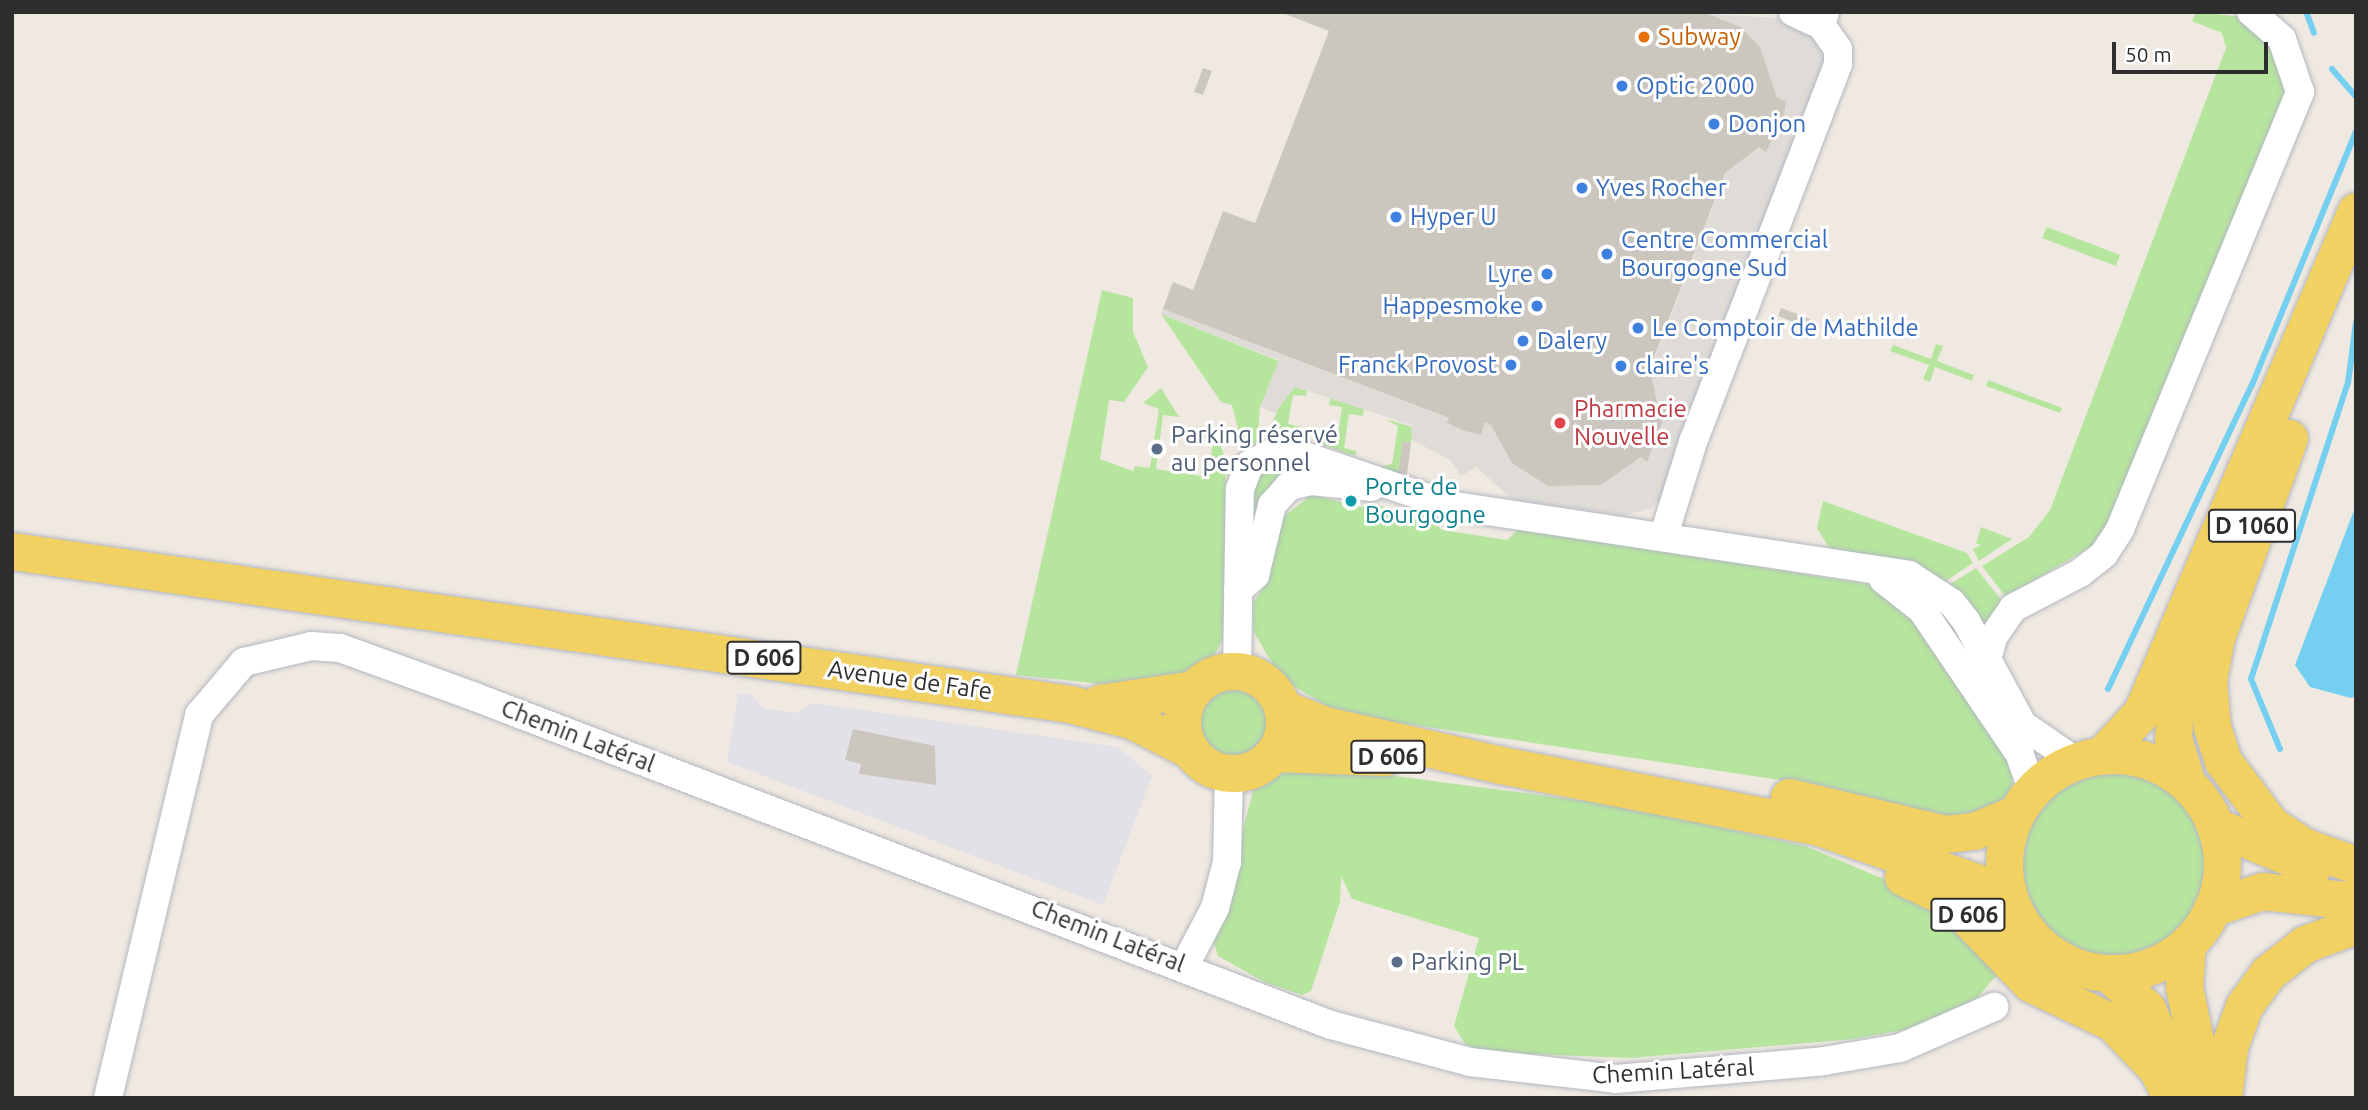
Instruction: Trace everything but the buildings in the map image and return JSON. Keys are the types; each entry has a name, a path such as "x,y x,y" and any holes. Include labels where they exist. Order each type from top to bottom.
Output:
{"main road":[{"name":"D 1060","path":"2088,758 2142,712 2356,211"},
{"name":"D 1060","path":"2186,781 2173,738 2175,707 2356,273"},
{"path":"2290,435 2216,636 2208,680 2212,727 2223,761 2271,825 2305,847 2356,865"},
{"name":"Avenue de Fafe","path":"12,551 458,612 1070,704 1134,721 1188,749"},
{"path":"1237,671 1265,682 1282,708 1281,739 1274,753 1262,765 1229,774 1213,770 1188,749 1182,718 1194,688 1206,678 1237,671"},
{"name":"Avenue de Fafe","path":"1070,704 1139,702 1194,688"},
{"name":"D 606","path":"1282,708 1325,725 1501,765 1555,773 1819,827 2007,893"},
{"name":"D 606","path":"1274,753 1501,765"},
{"path":"2088,758 2143,758 2186,781 2215,826 2222,853 2212,908 2187,944 2150,967 2108,973 2074,967 2045,950 2021,925 2007,893 2004,853 2023,802 2088,758"},
{"name":"D 606","path":"1555,773 1727,786 1945,834 1973,831 2023,802"},
{"name":"D 606","path":"1713,805 1948,898 2030,982 2113,1023 2157,1069 2172,1098"},
{"path":"2215,826 2273,855 2356,874"},
{"path":"2212,908 2262,891 2356,901"},
{"path":"2223,1098 2229,1047 2244,1006 2269,973 2305,944 2356,925"},
{"path":"2187,944 2184,987 2207,1098"},
{"path":"2108,973 2147,1009 2183,1098"}],"street":[{"path":"1664,535 1697,431 1838,64 1838,49 1823,18 1793,12"},
{"path":"1987,660 1993,636 2012,608 2080,573 2120,529 2294,105 2299,75 2291,56 2251,12"},
{"path":"1237,671 1240,489 1259,456 1297,450 1448,505 1664,535 1909,575 1931,586 1959,612 1987,660 1997,689 2023,725 2088,758"},
{"path":"1238,590 1255,575 1272,505 1289,486 1311,481 1367,490 1382,481"},
{"path":"1841,563 1912,597 2020,755 2023,802"},
{"name":"Chemin Latéral","path":"108,1098 199,715 244,662 311,646 340,648 1185,965 1342,1028 1470,1062 1616,1079 1900,1048 1994,1007"},
{"path":"1185,965 1215,908 1227,862 1229,774"}],"shaded area":[{"path":"1667,12 1782,18 1821,41 1827,64 1664,495 1651,508 1623,516 1512,499 1476,467 1461,476 1450,460 1412,440 1411,425 1295,387 1275,413 1267,410 1260,407 1279,360 1161,314 1163,309 1456,421 1460,412 1505,430 1644,386 1732,156"},
{"path":"738,694 751,694 765,709 798,713 812,703 1118,747 1152,776 1103,905 727,762"}],"green space":[{"path":"2196,12 2243,17 2273,45 2287,91 2119,503 2097,543 2006,597 1982,566 2029,537 2050,510 2226,48 2222,33 2192,21"},
{"path":"2047,227 2120,255 2116,266 2042,238"},
{"path":"1102,290 1133,298 1133,332 1148,367 1124,402 1109,400 1100,459 1133,471 1135,466 1150,468 1159,409 1143,403 1161,388 1179,417 1163,415 1156,469 1207,477 1214,439 1199,437 1204,428 1219,441 1226,461 1223,639 1214,656 1185,678 1122,686 1016,675"},
{"path":"1161,314 1279,361 1260,407 1257,444 1241,441 1232,405 1221,402"},
{"path":"1936,344 1943,346 1937,361 1974,375 1972,381 1935,367 1930,382 1923,379 1929,365 1890,351 1893,345 1931,359"},
{"path":"1988,380 2062,408 2060,413 1986,386"},
{"path":"1295,387 1307,391 1306,396 1293,395 1288,424 1301,427 1291,438 1273,422 1282,397"},
{"path":"1330,398 1364,408 1363,416 1349,414 1344,448 1357,451 1355,456 1323,445 1323,440 1337,441 1342,407 1329,405"},
{"path":"1385,419 1413,427 1411,443 1403,442 1398,473 1411,479 1377,467 1392,464 1398,426"},
{"path":"1278,462 1311,465 1254,533 1247,510 1260,473"},
{"path":"1311,495 1362,507 1373,503 1418,519 1422,510 1442,530 1507,540 1519,529 1879,586 1890,591 1984,712 2013,772 2011,787 1999,805 1957,821 1820,786 1367,718 1329,707 1281,679 1254,632 1253,603 1269,579 1281,519"},
{"path":"1823,501 1967,553 1973,563 1940,585 1831,551 1817,528"},
{"path":"1981,527 2012,539 1979,561 1973,549 1981,545 1976,543"},
{"path":"1976,568 2002,601 1986,634 1944,588"},
{"path":"1232,685 1247,688 1259,696 1267,708 1270,723 1267,738 1259,750 1247,758 1232,761 1217,758 1205,750 1197,738 1194,723 1197,708 1205,696 1217,688"},
{"path":"2111,766 2148,773 2180,794 2201,826 2208,863 2201,900 2180,932 2148,953 2111,960 2074,953 2042,932 2021,900 2014,863 2021,826 2042,794 2074,773"},
{"path":"1327,767 1622,806 1805,846 1927,897 2001,970 1972,1004 1904,1030 1854,1039 1631,1058 1483,1052 1465,1044 1454,1026 1479,938 1352,899 1341,876 1340,902 1311,991 1302,995 1266,983 1218,956 1214,943 1254,787 1290,768"}],"water":[{"path":"2356,505 2356,696 2351,698 2310,687 2295,665"}],"waterway":[{"path":"2307,14 2314,33"},
{"path":"2332,69 2356,97"},
{"path":"2108,689 2252,385 2356,131"},
{"path":"2280,749 2251,679 2348,383 2356,322"}],"place":[{"name":"Subway","path":"1644,37"},
{"name":"Optic 2000","path":"1622,86"},
{"name":"Donjon","path":"1714,124"},
{"name":"Yves Rocher","path":"1582,188"},
{"name":"Hyper U","path":"1396,217"},
{"name":"Centre Commercial Bourgogne Sud","path":"1607,254"},
{"name":"Lyre","path":"1547,274"},
{"name":"Happesmoke","path":"1537,306"},
{"name":"Le Comptoir de Mathilde","path":"1638,328"},
{"name":"Dalery","path":"1523,341"},
{"name":"Franck Provost","path":"1511,365"},
{"name":"claire's","path":"1621,366"},
{"name":"Pharmacie Nouvelle","path":"1560,423"},
{"name":"Parking réservé au personnel","path":"1157,449"},
{"name":"Porte de Bourgogne","path":"1351,501"},
{"name":"Parking PL","path":"1397,962"}]}
